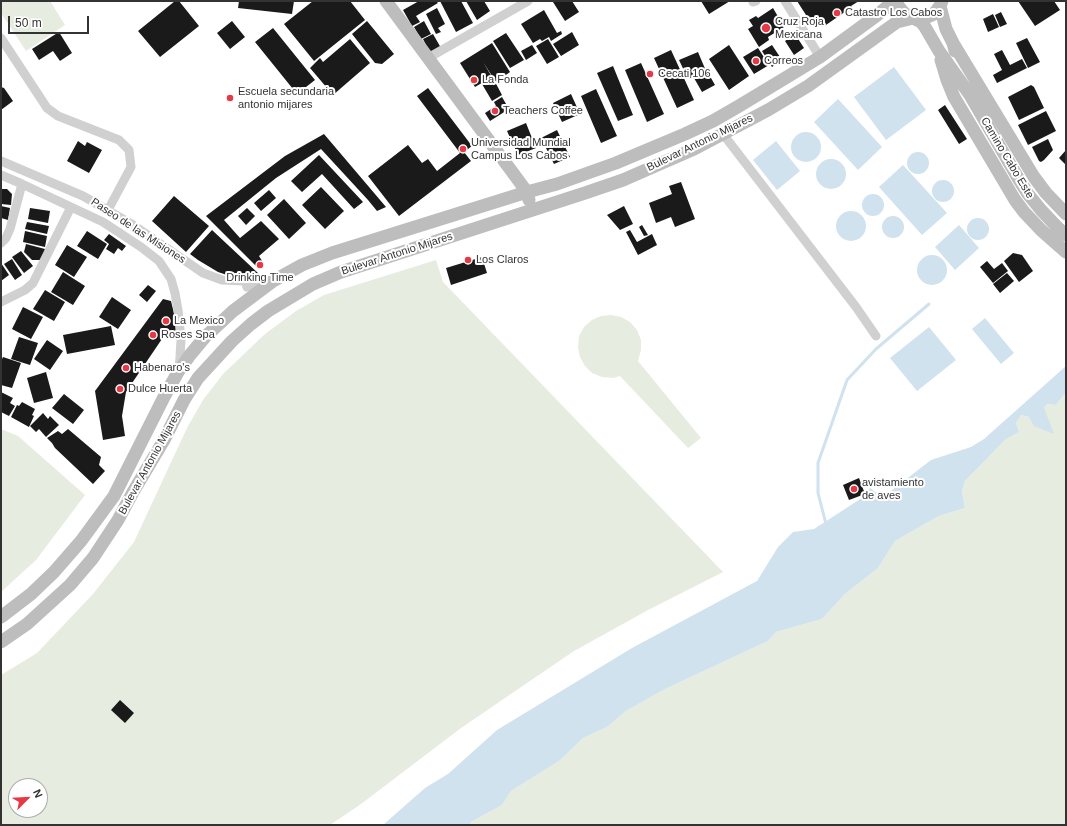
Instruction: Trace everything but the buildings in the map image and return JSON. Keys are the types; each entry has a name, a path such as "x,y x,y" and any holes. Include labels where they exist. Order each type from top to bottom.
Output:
{"main road":[{"path":"386,1 527,192 532,210"},
{"name":"Bulevar Antonio Mijares","path":"1,617 31,594 54,572 81,541 114,496 164,398 190,354 219,323 273,281 302,265 332,253 557,184 616,164 672,140 733,110 820,57 876,16 892,1"},
{"name":"Camino Cabo Este","path":"896,1 904,13 921,22 925,27 939,51 970,94 1025,189 1041,210 1064,232"},
{"name":"Bulevar Antonio Mijares","path":"1,642 27,624 70,585 93,558 118,520 164,440 184,400 198,378 232,341 268,311 290,297 328,277 585,193 623,180 662,163 768,110 808,86 898,22 914,18 921,19 928,17 934,14 941,3"},
{"name":"Camino Cabo Este","path":"941,3 946,29 953,43 970,94"},
{"path":"953,43 1034,177 1046,193 1066,214"},
{"path":"939,51 946,80 954,97 1011,193 1032,221 1061,248"},
{"path":"799,70 808,86"},
{"path":"1061,248 1064,232"}],"street":[{"path":"428,58 528,1"},
{"path":"785,1 820,57"},
{"path":"1,38 47,108 58,116 119,140 129,150 131,167 108,210"},
{"path":"722,134 856,307 876,336"},
{"name":"Paseo de las Misiones","path":"1,161 83,196 133,225 203,274 222,280 245,281 247,287 273,281"},
{"name":"Paseo de las Misiones","path":"1,175 103,222 141,247 159,261 171,279 178,310 181,340 178,372"},
{"path":"1,243 6,238 10,229 22,184"},
{"path":"1,302 26,290 33,283 71,207"}],"shaded area":[{"path":"1,1 50,1 65,25 26,51 1,13"},
{"path":"436,260 443,282 723,572 650,609 574,651 461,728 361,804 330,825 1,825 1,675 37,653 93,594 134,542 187,428 203,400 223,374 265,334 296,311 324,295"},
{"path":"611,315 621,317 630,322 637,330 641,340 641,350 638,361 701,438 688,448 620,376 613,378 602,377 592,373 585,366 580,357 578,347 579,336 584,327 592,320 601,316"},
{"path":"1066,392 1066,825 469,825 471,822 502,805 511,791 559,761 583,738 607,727 626,711 665,689 768,641 776,632 822,619 845,594 878,568 895,541 939,516 965,508 962,491 965,481 1005,440 1019,432 1016,423 1021,415 1029,417 1044,408 1047,404 1056,405"},
{"path":"1,429 18,436 85,495 36,560 1,592"}],"water":[{"path":"894,67 926,110 886,140 854,97"},
{"path":"838,99 882,147 858,170 814,122"},
{"path":"806,132 817,136 821,147 817,158 806,162 795,158 791,147 795,136"},
{"path":"776,141 800,171 777,190 753,160"},
{"path":"918,152 922,153 928,159 928,167 922,173 918,174 914,173 908,167 907,163 908,159 914,153"},
{"path":"831,159 842,163 846,174 842,185 831,189 820,185 816,174 820,163"},
{"path":"903,165 947,213 922,235 879,187"},
{"path":"943,180 947,181 953,187 953,195 947,201 943,202 939,201 933,195 932,191 933,187 939,181"},
{"path":"873,194 877,195 883,201 883,209 877,215 873,216 869,215 863,209 862,205 863,201 869,195"},
{"path":"851,211 862,215 866,226 862,237 851,241 840,237 836,226 840,215"},
{"path":"893,216 897,217 903,223 903,231 897,237 893,238 889,237 883,231 882,227 883,223 889,217"},
{"path":"978,218 982,219 988,225 988,233 982,239 978,240 974,239 968,233 967,229 968,225 974,219"},
{"path":"959,225 979,248 955,270 935,247"},
{"path":"932,255 943,259 947,270 943,281 932,285 921,281 917,270 921,259"},
{"path":"985,318 1014,353 1001,364 972,329"},
{"path":"929,327 956,360 917,391 890,358"},
{"path":"1066,366 1066,392 1056,405 1047,404 1044,408 1054,434 1034,426 1029,417 1021,415 1016,423 1019,432 1005,440 965,481 962,491 965,508 939,516 895,541 878,568 845,594 822,619 776,632 768,641 665,689 626,711 607,727 583,738 559,761 511,791 502,805 471,822 469,825 383,825 425,788 448,774 497,730 632,648 757,581 778,547 793,532 814,529 865,496 870,488 880,495 887,494 931,460 971,447 984,439"}],"waterway":[{"path":"826,524 818,493 818,463 847,380 876,349 929,304"}],"place":[{"name":"Catastro Los Cabos","path":"837,13"},
{"name":"Cruz Roja Mexicana","path":"766,28"},
{"name":"Correos","path":"756,61"},
{"name":"Cecati 106","path":"650,74"},
{"name":"La Fonda","path":"474,80"},
{"name":"Escuela secundaria antonio mijares","path":"230,98"},
{"name":"Teachers Coffee","path":"495,111"},
{"name":"Universidad Mundial Campus Los Cabos","path":"463,149"},
{"name":"Los Claros","path":"468,260"},
{"name":"Drinking Time","path":"260,265"},
{"name":"La Mexico","path":"166,321"},
{"name":"Roses Spa","path":"153,335"},
{"name":"Habenaro's","path":"126,368"},
{"name":"Dulce Huerta","path":"120,389"},
{"name":"avistamiento de aves","path":"854,489"}]}
